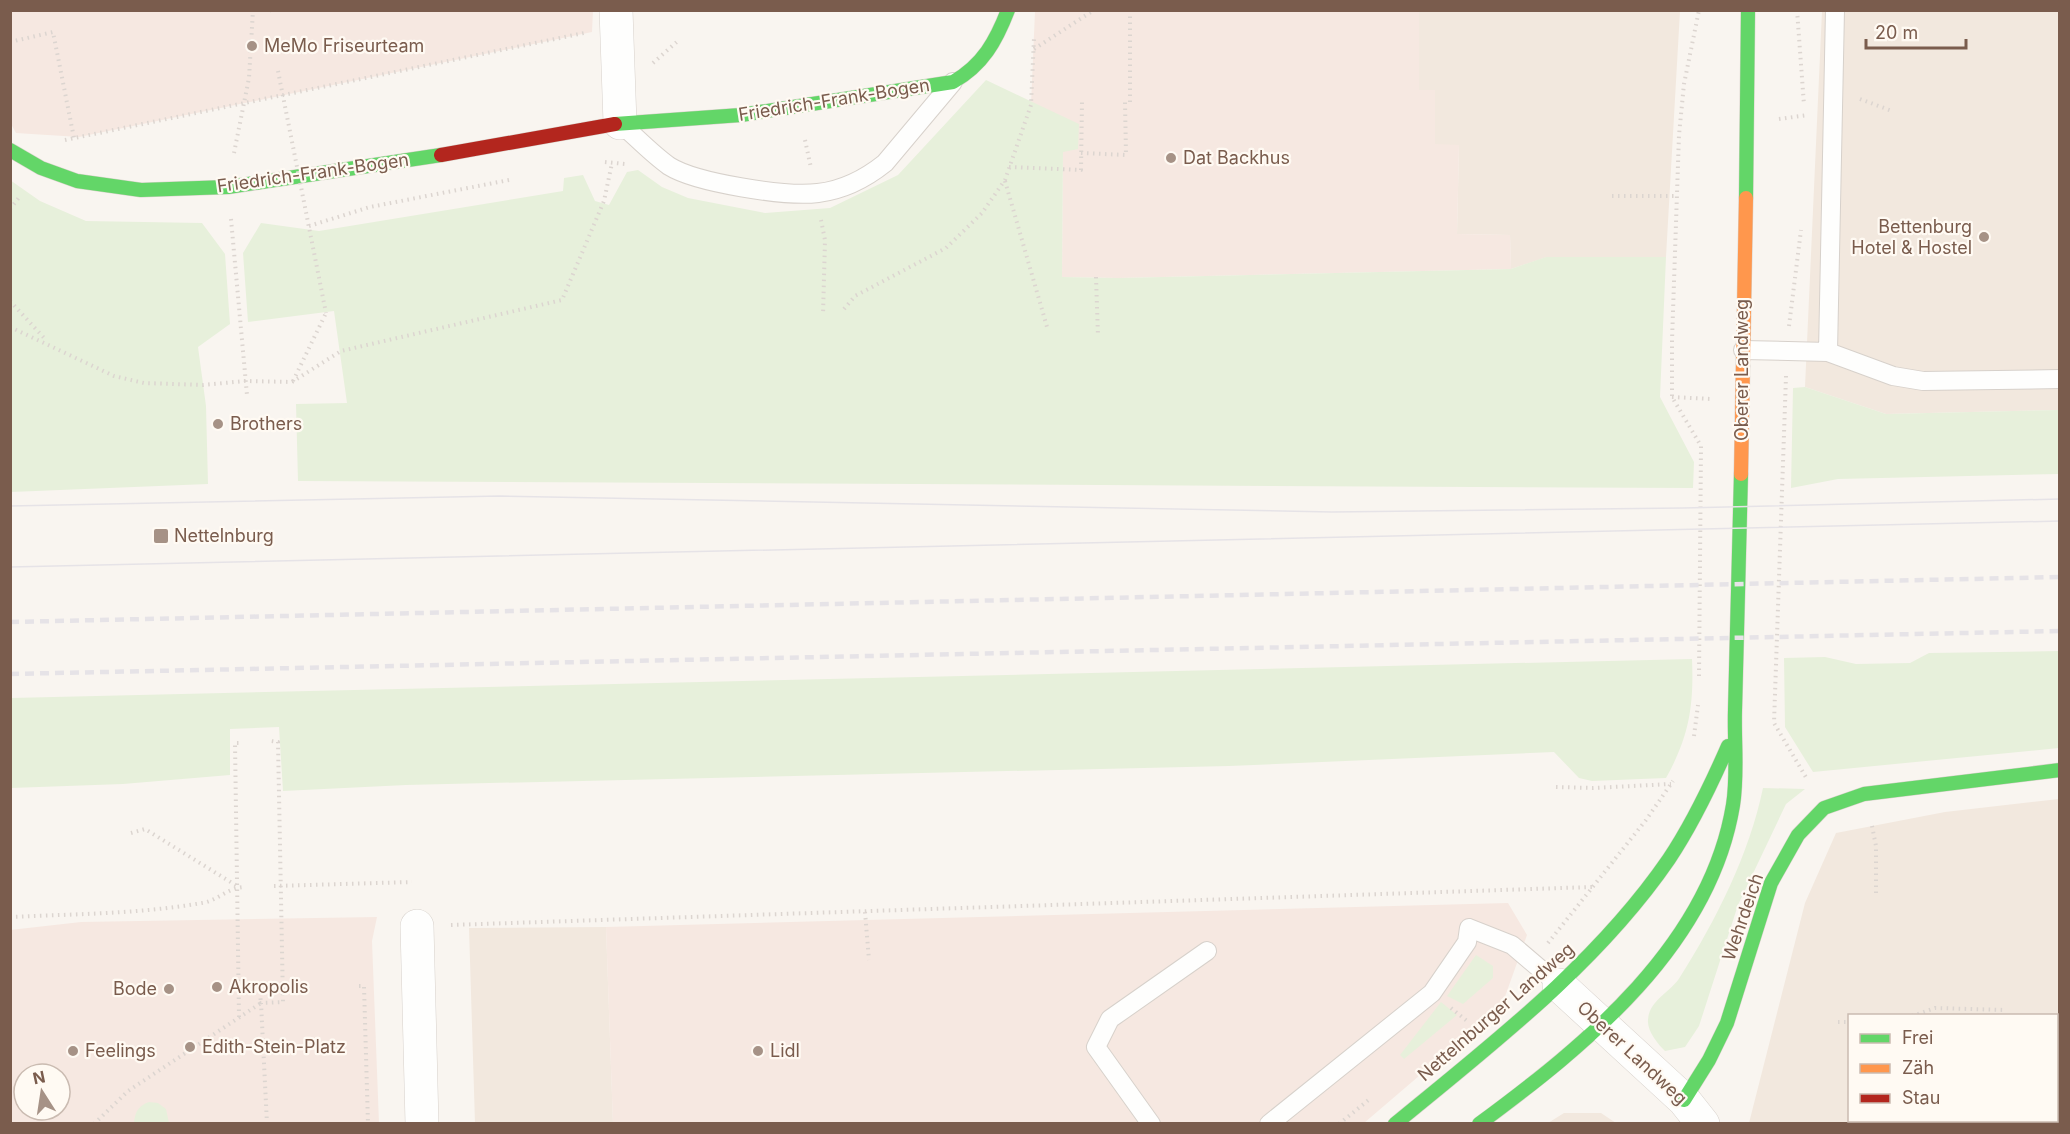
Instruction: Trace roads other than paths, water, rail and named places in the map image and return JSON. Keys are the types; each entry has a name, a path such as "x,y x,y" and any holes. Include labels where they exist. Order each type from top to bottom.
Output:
{"main road":[{"name":"Friedrich-Frank-Bogen","path":"10,150 41,168 77,181 105,187 141,189 228,187 459,152 621,123 741,115 953,82 972,72 988,52 1008,10"},
{"name":"Oberer Landweg","path":"1734,730 1748,10"},
{"name":"Nettelnburger Landweg","path":"1395,1124 1507,1032 1559,985 1613,929 1655,878 1707,799 1734,730"},
{"path":"1479,1124 1526,1091 1603,1026 1683,930 1718,862 1732,815 1736,775 1734,730"},
{"name":"Wehrdeich","path":"1694,1112 1709,1060 1726,1023 1771,883 1798,835 1824,808 1864,794 2060,770"}],"street":[{"path":"616,18 621,123"},
{"path":"417,926 422,1124"},
{"name":"Oberer Landweg","path":"1559,985 1694,1112"}],"lane":[{"path":"1828,352 1835,10"},
{"path":"621,123 670,166 689,174 715,183 816,194 846,186 885,163 953,82"},
{"path":"1743,350 1828,352 1893,376 1923,381 2060,379"},
{"path":"1269,1124 1432,993 1467,942 1469,928 1512,945 1559,985"},
{"path":"1151,1124 1095,1047 1110,1019 1207,951"}],"tram line":[{"path":"10,506 500,496 1332,512 1683,508 2060,499"},
{"path":"10,567 2060,521"}],"railway":[{"path":"10,622 2060,577"},
{"path":"10,674 2060,631"}],"place":[{"name":"MeMo Friseurteam","path":"252,46"},
{"name":"Dat Backhus","path":"1171,158"},
{"name":"Bettenburg Hotel & Hostel","path":"1984,237"},
{"name":"Brothers","path":"218,424"},
{"name":"Nettelnburg","path":"161,536"},
{"name":"Akropolis","path":"217,987"},
{"name":"Bode","path":"169,989"},
{"name":"Edith-Stein-Platz","path":"190,1047"},
{"name":"Feelings","path":"73,1051"},
{"name":"Lidl","path":"758,1051"}]}
